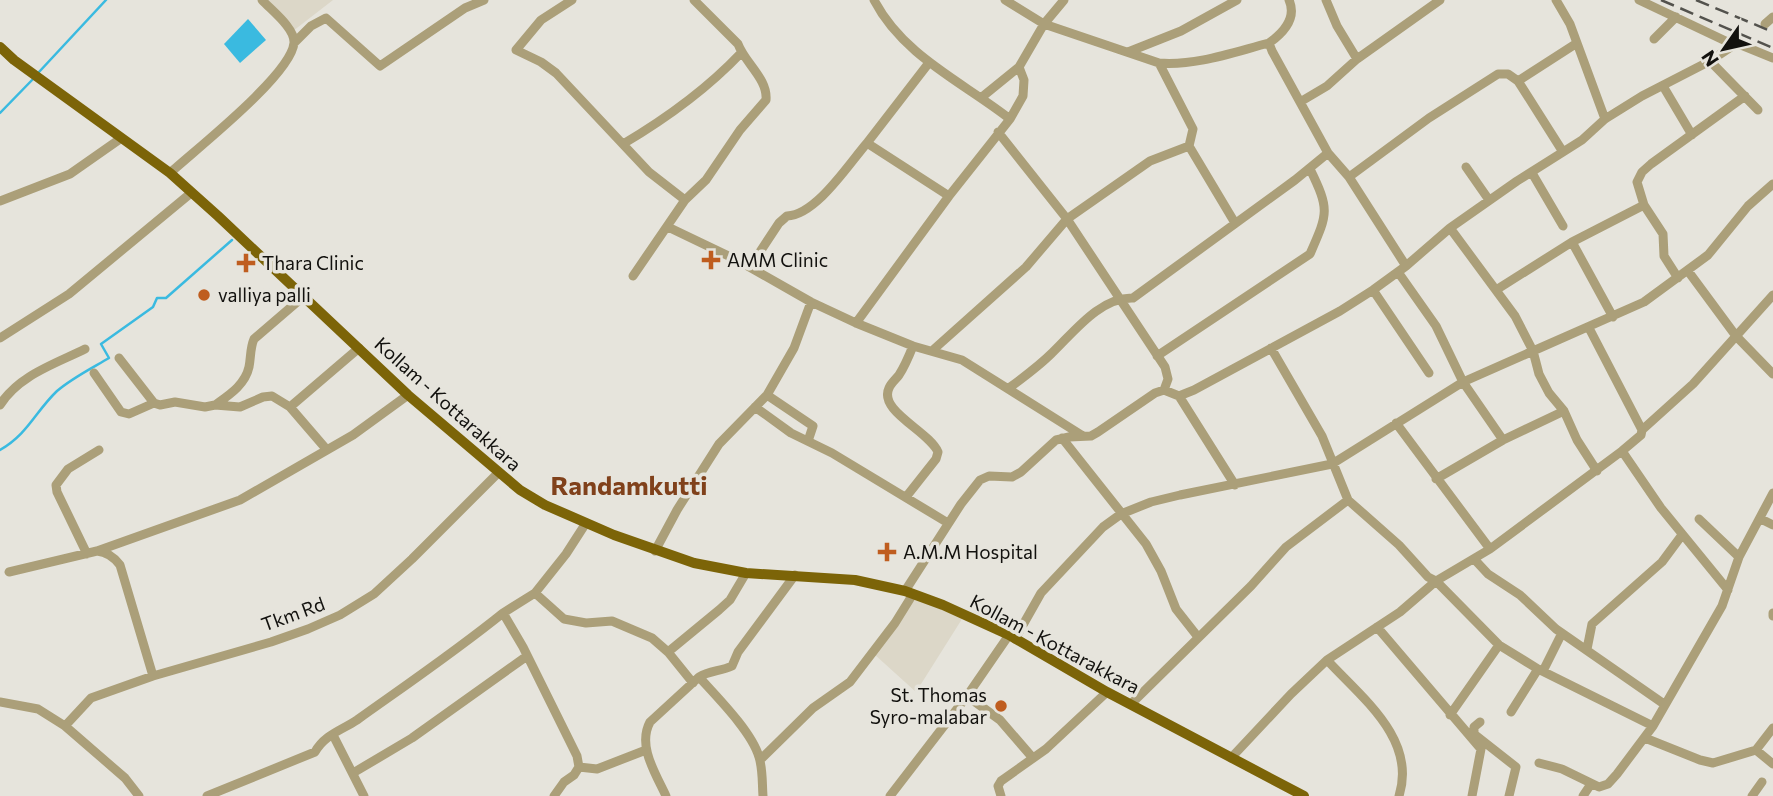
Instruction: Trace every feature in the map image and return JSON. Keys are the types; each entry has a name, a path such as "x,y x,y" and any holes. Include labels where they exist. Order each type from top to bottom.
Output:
{"main road":[{"name":"Kollam - Kottarakkara","path":"0,47 13,60 170,173 408,395 498,473 528,495 586,523 655,551 694,563 746,573 855,580 909,592 1012,637 1107,692 1304,796"}],"street":[{"path":"262,0 285,25 294,43"},
{"path":"170,173 258,94 281,68 294,43 311,26 326,18 380,66 462,4 484,0"},
{"path":"572,0 541,20 516,50 556,73 649,172 685,200"},
{"path":"633,276 685,200 706,180 740,130 766,100 766,91 738,44 694,0"},
{"path":"874,0 887,20 928,64 982,97 1010,119"},
{"path":"1005,0 1044,24 1159,63 1171,64 1205,59 1269,43 1282,34 1290,21 1292,6 1289,0"},
{"path":"982,97 1019,67 1044,24 1064,0"},
{"path":"1128,52 1181,31 1237,0"},
{"path":"1326,0 1337,26 1357,59"},
{"path":"1300,102 1327,86 1357,59 1440,0"},
{"path":"1556,0 1570,24 1605,119"},
{"path":"1639,0 1734,45 1773,58"},
{"path":"1654,39 1676,17"},
{"path":"1765,24 1773,17"},
{"path":"1269,43 1328,153 1349,177 1436,326 1463,382 1503,440"},
{"path":"1518,81 1577,43"},
{"path":"1179,396 1340,311 1402,269 1450,228 1563,152 1605,119 1734,45"},
{"path":"623,144 689,102 720,76 741,53"},
{"path":"1710,61 1758,110"},
{"path":"1159,63 1193,129 1189,146 1235,223"},
{"path":"750,267 779,223 787,216 796,215 816,204 928,64"},
{"path":"856,323 949,196 1010,119 1023,96 1024,80 1019,67"},
{"path":"1349,177 1429,118 1498,74 1508,74 1518,81 1563,152"},
{"path":"1663,86 1692,135"},
{"path":"1678,278 1664,256 1662,234 1644,205 1637,182 1642,172 1745,96"},
{"path":"998,132 1066,219 1157,356 1167,374 1164,390"},
{"path":"0,201 70,174 120,139"},
{"path":"867,143 949,196"},
{"path":"933,350 1026,267 1066,219 1150,161 1189,146"},
{"path":"1009,388 1038,365 1080,324 1119,298 1133,298 1328,153"},
{"path":"1466,167 1489,200"},
{"path":"1157,356 1310,254 1321,229 1326,208 1310,169"},
{"path":"1532,173 1563,226"},
{"path":"890,796 1012,637 1041,593 1103,527 1121,514 1171,497 1332,464 1463,382 1644,302 1689,271 1716,247 1748,206 1773,184"},
{"path":"0,338 69,294 191,193"},
{"path":"1496,290 1572,242 1644,205"},
{"path":"668,227 856,323 914,346 962,360 1084,436"},
{"path":"1450,228 1515,316 1533,351 1539,374 1549,393 1564,411 1577,440 1597,471"},
{"path":"1572,242 1613,317"},
{"path":"1689,271 1736,337 1757,355 1773,374"},
{"path":"1373,290 1429,373"},
{"path":"1231,758 1290,694 1327,660 1400,612 1436,581 1490,549 1597,471 1641,435 1642,430 1693,384 1773,295"},
{"path":"215,405 242,383 248,371 250,347 254,339 304,296"},
{"path":"655,551 677,510 719,444 767,395 794,348 811,302"},
{"path":"1589,328 1642,430"},
{"path":"905,497 938,453 931,440 893,410 887,402 888,389 908,361 914,346"},
{"path":"290,407 359,348"},
{"path":"1271,348 1322,436 1348,500 1399,545 1428,577 1436,581 1499,645 1540,670 1653,726"},
{"path":"0,405 18,384 85,349"},
{"path":"119,358 154,403 160,405 175,402 205,407 240,407 272,396 290,407 327,450"},
{"path":"94,373 121,412 129,414 154,403"},
{"path":"760,760 813,708 850,682 895,623 909,592 948,523 979,480 985,477 1017,475 1062,438 1098,432 1164,390 1179,396 1235,485"},
{"path":"9,572 92,553 240,500 353,435 408,395"},
{"path":"767,395 813,426 809,438"},
{"path":"755,407 791,433 832,453 948,523"},
{"path":"1436,479 1503,440 1564,411"},
{"path":"1396,423 1490,549"},
{"path":"1062,438 1154,556 1176,609 1198,637"},
{"path":"92,553 57,492 56,485 68,469 99,450"},
{"path":"1622,451 1682,535 1728,590"},
{"name":"Tkm Rd","path":"65,726 91,698 153,676 271,642 340,615 374,594 498,473"},
{"path":"1539,763 1562,769 1600,787 1608,784 1653,726 1721,606 1739,557 1773,494"},
{"path":"1131,704 1251,586 1286,547 1348,500"},
{"path":"1699,519 1739,557"},
{"path":"1761,519 1773,525"},
{"path":"207,796 315,752 322,740 448,657 535,593 586,523"},
{"path":"1587,649 1592,624 1662,562 1682,535"},
{"path":"92,553 109,554 120,565 153,676"},
{"path":"1475,559 1488,574 1520,595 1562,633 1664,704"},
{"path":"668,652 730,600 746,573"},
{"path":"666,796 646,750 646,729 650,722 706,673 732,667 738,652 795,575"},
{"path":"535,593 564,619 586,623 612,621 652,638 668,652 731,713 755,747 760,760 762,796"},
{"path":"503,614 573,746 579,767"},
{"path":"1377,627 1481,749 1472,796"},
{"path":"1511,712 1562,633"},
{"path":"1450,715 1499,645"},
{"path":"353,773 412,738 527,656"},
{"path":"1327,660 1387,726 1402,755 1402,786 1399,796"},
{"path":"1001,796 998,786 1007,777 1046,749 1107,692"},
{"path":"967,696 1000,720 1032,757"},
{"path":"0,702 38,709 65,726 125,778 139,796"},
{"path":"1480,722 1474,727 1474,734 1516,767 1509,796"},
{"path":"1645,738 1713,763 1756,750 1773,728"},
{"path":"333,735 363,796"},
{"path":"579,767 597,769 646,750"},
{"path":"1756,750 1773,764"},
{"path":"554,796 579,767"},
{"path":"1752,796 1762,782"},
{"path":"1583,796 1591,784"}],"shaded area":[{"path":"265,0 333,0 293,31"},
{"path":"914,597 962,619 916,692 874,654"}],"water":[{"path":"248,19 266,40 240,63 224,44"}],"waterway":[{"path":"39,72 106,0"},
{"path":"0,113 35,77"},
{"path":"0,450 25,430 57,391 109,358 101,344 153,307 157,298 166,298 232,240"}],"railway":[{"path":"1661,0 1773,48"},
{"path":"1696,0 1773,32"}],"place":[{"name":"AMM Clinic","path":"711,260"},
{"name":"Thara Clinic","path":"246,263"},
{"name":"valliya palli","path":"204,295"},
{"name":"A.M.M Hospital","path":"887,552"},
{"name":"St. Thomas Syro-malabar","path":"1001,706"}],"district":[{"name":"Randamkutti","path":"629,486"}]}
